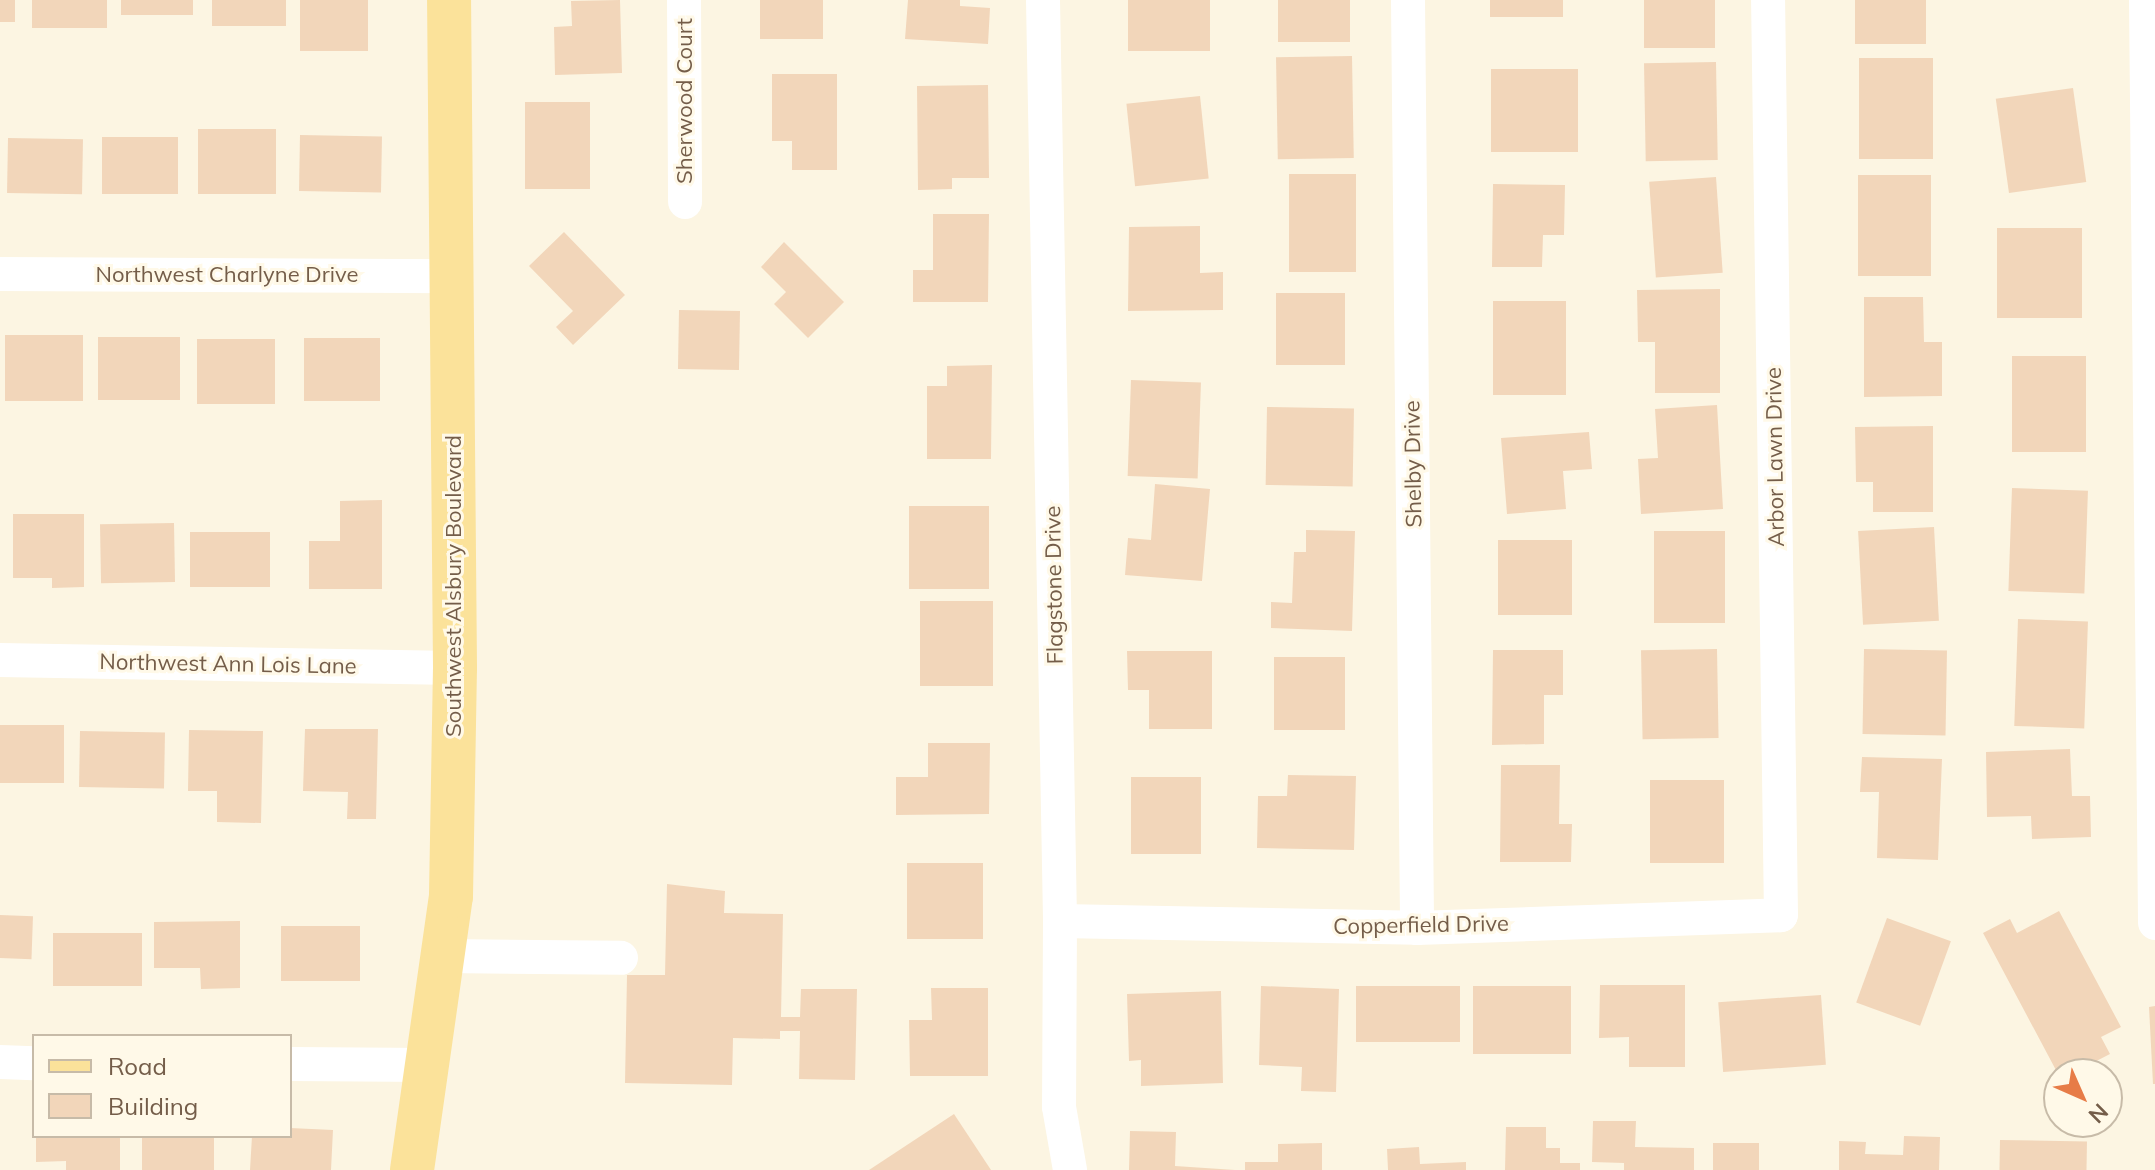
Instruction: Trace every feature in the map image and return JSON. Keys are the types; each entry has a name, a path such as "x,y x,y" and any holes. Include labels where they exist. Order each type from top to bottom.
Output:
{"main road":[{"name":"Southwest Alsbury Boulevard","path":"412,1170 451,896 455,668 449,0"}],"street":[{"name":"Sherwood Court","path":"684,0 685,202"},
{"name":"Flagstone Drive","path":"1043,0 1060,921 1059,1107 1070,1170"},
{"name":"Shelby Drive","path":"1408,0 1417,928"},
{"name":"Arbor Lawn Drive","path":"1768,0 1781,915"},
{"path":"2146,0 2155,923"},
{"name":"Northwest Charlyne Drive","path":"0,274 453,276"},
{"name":"Northwest Ann Lois Lane","path":"0,660 455,668"},
{"name":"Copperfield Drive","path":"1060,921 1417,928 1781,915"},
{"path":"443,956 621,958"},
{"path":"0,1062 32,1063"},
{"path":"292,1064 428,1065"}],"building":[{"path":"0,0 15,0 15,22 0,22"},
{"path":"32,0 107,0 107,28 32,28"},
{"path":"121,0 193,0 193,15 121,15"},
{"path":"212,0 286,0 286,26 212,26"},
{"path":"300,0 368,0 368,51 300,51"},
{"path":"620,0 622,73 555,75 554,27 572,26 571,1"},
{"path":"760,0 823,0 823,39 760,39"},
{"path":"908,0 960,0 960,6 990,8 988,44 905,39"},
{"path":"1128,0 1210,0 1210,51 1128,51"},
{"path":"1278,0 1350,0 1350,42 1278,42"},
{"path":"1490,0 1563,0 1563,17 1490,17"},
{"path":"1644,0 1715,0 1715,48 1644,48"},
{"path":"1855,0 1926,0 1926,44 1855,44"},
{"path":"1352,56 1354,158 1278,159 1276,57"},
{"path":"1859,58 1933,58 1933,159 1859,159"},
{"path":"1716,62 1718,160 1646,161 1644,63"},
{"path":"1491,69 1578,69 1578,152 1491,152"},
{"path":"772,74 837,74 837,170 792,170 792,141 772,141"},
{"path":"988,85 989,178 952,178 952,189 918,190 917,86"},
{"path":"2073,88 2086,182 2009,193 1996,99"},
{"path":"1200,96 1209,179 1135,186 1126,104"},
{"path":"525,102 590,102 590,189 525,189"},
{"path":"198,129 276,129 276,194 198,194"},
{"path":"300,135 382,136 381,192 299,191"},
{"path":"102,137 178,137 178,194 102,194"},
{"path":"8,138 83,139 82,194 7,193"},
{"path":"1289,174 1356,174 1356,272 1289,272"},
{"path":"1858,175 1931,175 1931,276 1858,276"},
{"path":"1716,177 1723,273 1656,277 1649,182"},
{"path":"1493,184 1565,185 1564,235 1543,235 1542,267 1492,267"},
{"path":"933,214 989,214 988,302 913,302 913,270 933,270"},
{"path":"1200,226 1200,273 1223,272 1223,310 1128,311 1129,227"},
{"path":"1997,228 2082,228 2082,318 1997,318"},
{"path":"564,232 625,295 573,345 556,327 573,311 529,266"},
{"path":"784,242 844,302 808,338 774,304 786,292 761,267"},
{"path":"1720,289 1720,393 1655,393 1655,342 1638,342 1637,290"},
{"path":"1276,293 1345,293 1345,365 1276,365"},
{"path":"1864,297 1923,297 1924,342 1942,342 1942,396 1864,397"},
{"path":"1493,301 1566,301 1566,395 1493,395"},
{"path":"679,310 740,311 739,370 678,369"},
{"path":"5,335 83,335 83,401 5,401"},
{"path":"98,337 180,337 180,400 98,400"},
{"path":"304,338 380,338 380,401 304,401"},
{"path":"197,339 275,339 275,404 197,404"},
{"path":"2012,356 2086,356 2086,452 2012,452"},
{"path":"992,365 991,459 927,459 927,386 947,386 947,366"},
{"path":"1131,380 1201,382 1198,478 1128,476"},
{"path":"1717,405 1723,509 1641,514 1638,459 1658,458 1655,409"},
{"path":"1267,407 1354,409 1353,487 1266,485"},
{"path":"1933,426 1933,512 1873,512 1873,482 1856,482 1855,427"},
{"path":"1589,432 1592,469 1563,471 1566,509 1507,514 1501,438"},
{"path":"1155,484 1210,489 1202,581 1125,575 1128,538 1151,540"},
{"path":"2012,488 2088,491 2084,594 2008,591"},
{"path":"382,500 382,589 309,589 309,541 340,541 340,501"},
{"path":"909,506 989,506 989,589 909,589"},
{"path":"13,514 84,514 84,587 52,588 52,578 13,578"},
{"path":"174,523 175,582 101,583 100,524"},
{"path":"1934,527 1939,621 1863,625 1858,531"},
{"path":"1306,530 1355,531 1352,631 1271,628 1271,602 1292,603 1294,552 1306,552"},
{"path":"1654,531 1725,531 1725,623 1654,623"},
{"path":"190,532 270,532 270,587 190,587"},
{"path":"1498,540 1572,540 1572,615 1498,615"},
{"path":"920,601 993,601 993,686 920,686"},
{"path":"2018,619 2088,621 2084,728 2014,726"},
{"path":"1717,649 1719,738 1643,739 1641,650"},
{"path":"1864,649 1947,650 1946,735 1863,734"},
{"path":"1493,650 1563,650 1563,695 1544,695 1544,744 1492,745"},
{"path":"1127,651 1212,651 1212,729 1149,729 1149,690 1128,690"},
{"path":"1274,657 1345,657 1345,730 1274,730"},
{"path":"0,725 64,725 64,783 0,783"},
{"path":"305,729 378,729 376,819 347,819 348,792 303,791"},
{"path":"189,730 263,731 261,823 217,822 217,791 188,791"},
{"path":"80,731 165,732 164,788 79,787"},
{"path":"928,743 990,743 989,814 896,815 896,777 928,777"},
{"path":"2070,749 2072,796 2090,796 2091,837 2032,839 2031,816 1987,817 1986,752"},
{"path":"1862,757 1942,759 1938,860 1877,858 1879,792 1860,792"},
{"path":"1501,765 1560,765 1559,824 1572,824 1571,862 1500,862"},
{"path":"1288,775 1356,776 1354,850 1257,848 1258,796 1287,796"},
{"path":"1131,777 1201,777 1201,854 1131,854"},
{"path":"1650,780 1724,780 1724,863 1650,863"},
{"path":"907,863 983,863 983,939 907,939"},
{"path":"667,884 725,891 724,913 783,914 781,1017 800,1017 801,989 857,989 855,1080 799,1079 800,1031 780,1031 780,1039 733,1038 732,1085 625,1083 627,975 665,975"},
{"path":"2059,911 2121,1027 2101,1037 2110,1054 2102,1058 2049,1058 1983,933 2010,919 2017,933"},
{"path":"0,915 33,916 31,959 0,958"},
{"path":"1887,918 1951,941 1920,1026 1856,1003"},
{"path":"240,921 240,988 201,989 200,968 154,968 154,922"},
{"path":"281,926 360,926 360,981 281,981"},
{"path":"53,933 142,933 142,986 53,986"},
{"path":"1600,985 1685,985 1685,1067 1629,1067 1629,1037 1599,1038"},
{"path":"1261,986 1339,989 1336,1092 1301,1091 1302,1067 1259,1065"},
{"path":"1356,986 1460,986 1460,1042 1356,1042"},
{"path":"1473,986 1571,986 1571,1054 1473,1054"},
{"path":"931,988 988,988 988,1076 910,1076 909,1020 932,1020"},
{"path":"1221,991 1223,1083 1141,1086 1141,1060 1129,1061 1127,994"},
{"path":"1821,995 1826,1065 1723,1072 1718,1002"},
{"path":"2155,1006 2155,1084 2153,1084 2149,1007"},
{"path":"954,1114 991,1170 869,1170"},
{"path":"1593,1121 1636,1121 1635,1147 1694,1148 1694,1170 1624,1170 1624,1163 1592,1162"},
{"path":"1506,1127 1546,1127 1546,1148 1560,1148 1560,1163 1580,1163 1580,1170 1505,1170"},
{"path":"292,1128 333,1130 331,1170 250,1170 252,1138 292,1138"},
{"path":"1130,1131 1176,1132 1175,1166 1235,1170 1129,1170"},
{"path":"1904,1136 1940,1137 1939,1170 1839,1170 1839,1141 1866,1142 1865,1154 1903,1155"},
{"path":"36,1138 120,1138 120,1170 66,1170 66,1161 36,1162"},
{"path":"142,1138 214,1138 214,1170 142,1170"},
{"path":"2000,1140 2087,1142 2086,1170 1999,1170"},
{"path":"1322,1143 1322,1170 1245,1170 1245,1162 1278,1162 1278,1144"},
{"path":"1713,1143 1759,1143 1759,1170 1713,1170"},
{"path":"1419,1147 1420,1164 1466,1162 1466,1170 1388,1170 1387,1149"}]}
